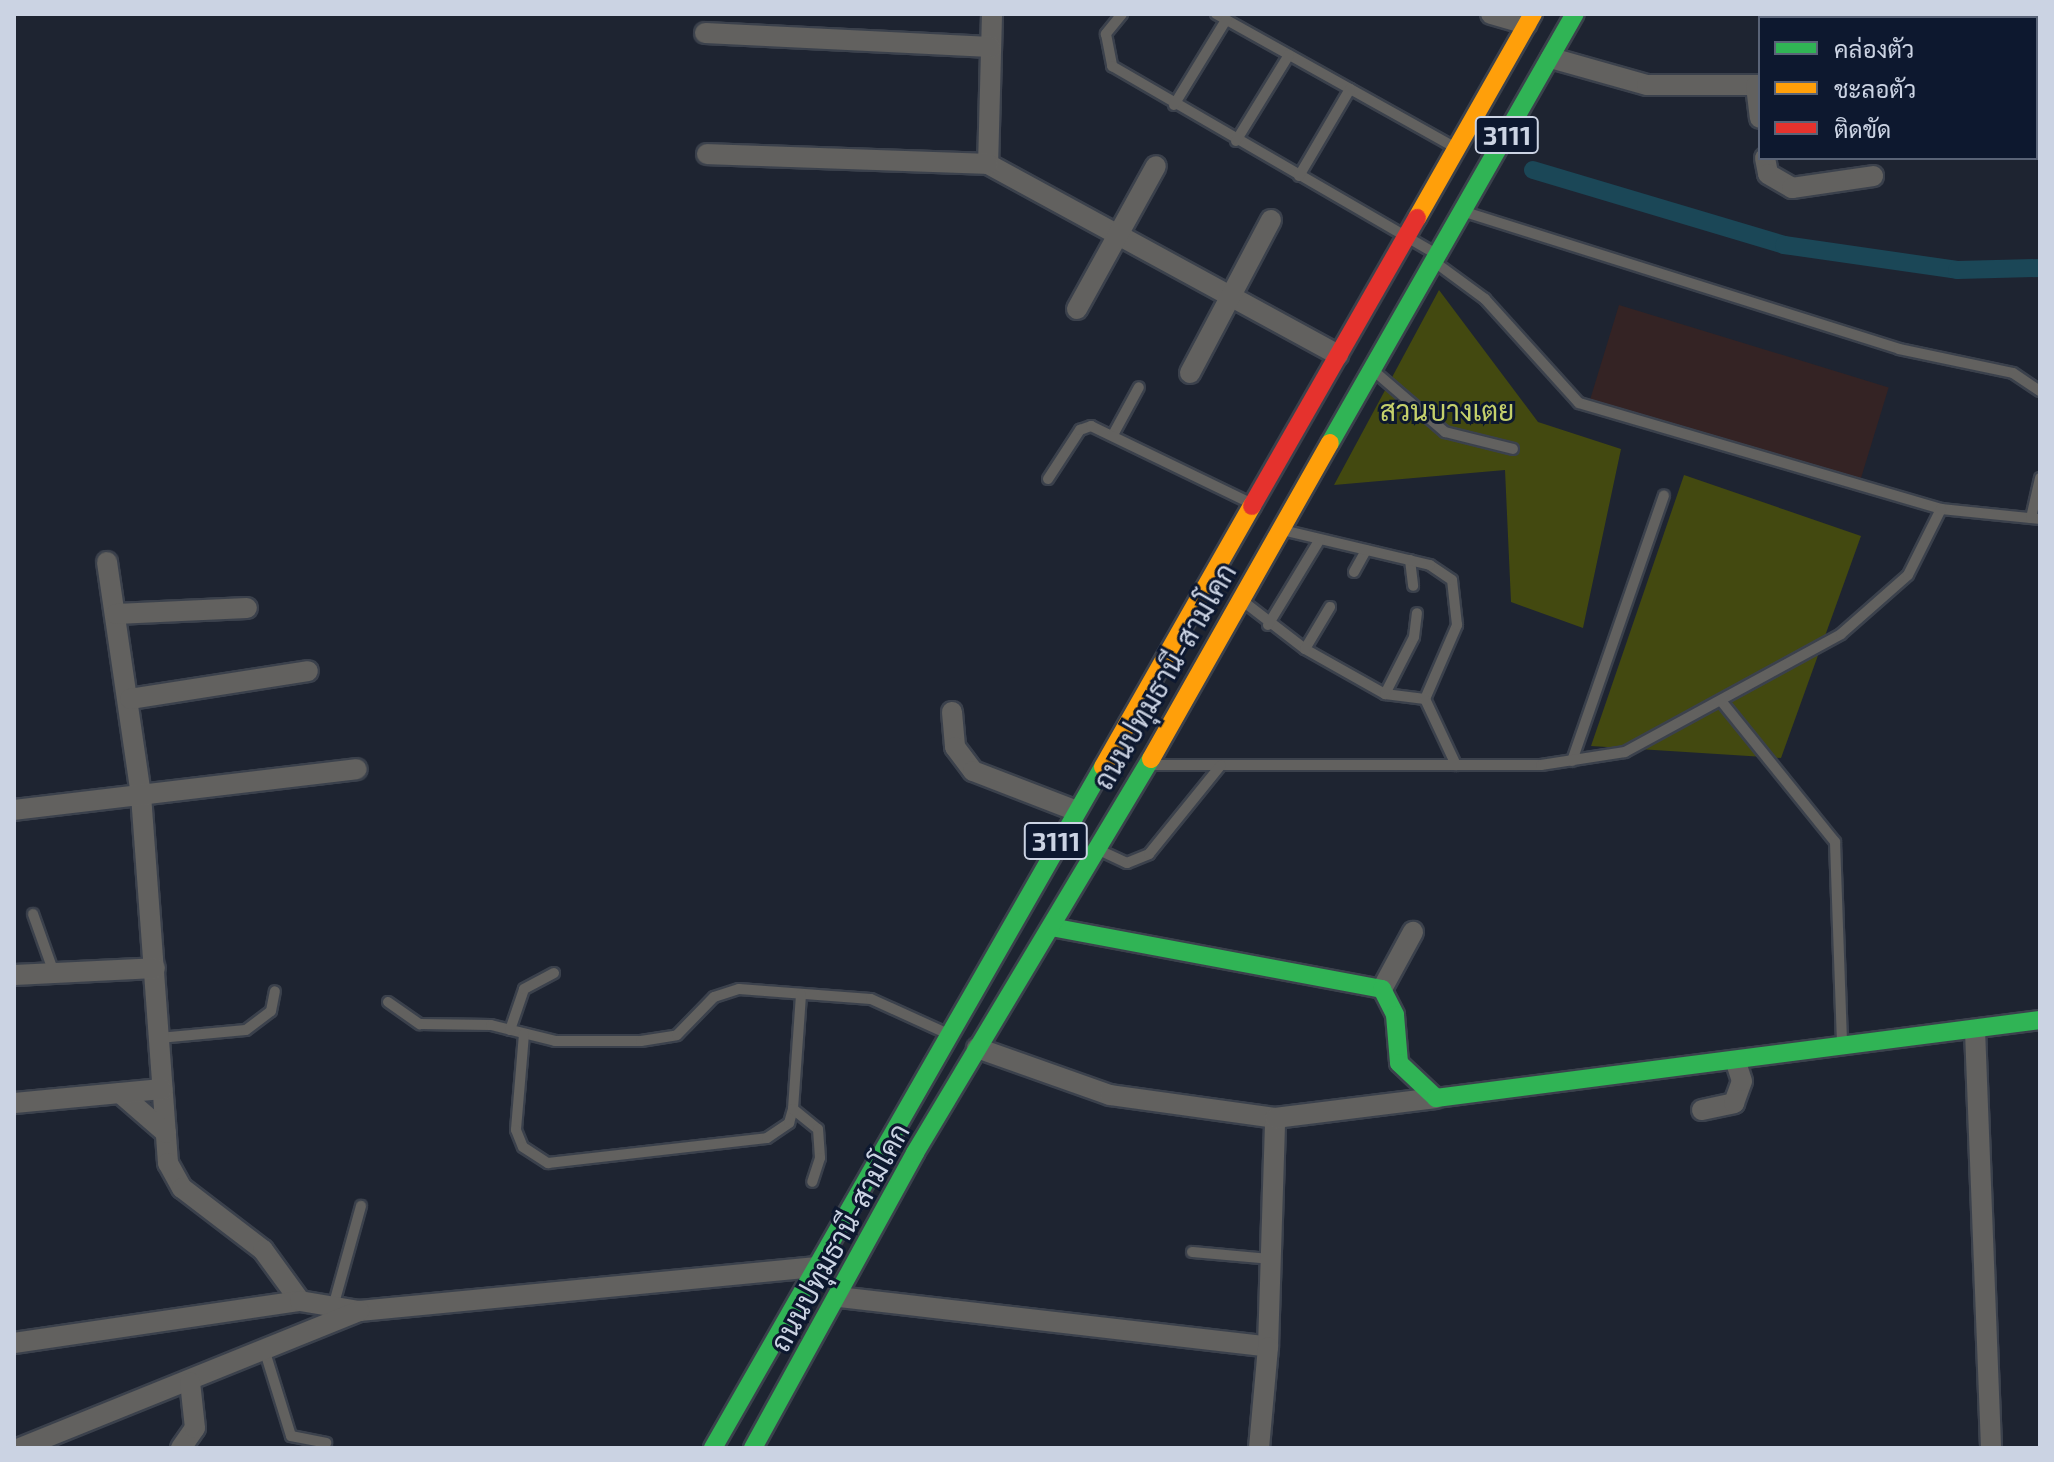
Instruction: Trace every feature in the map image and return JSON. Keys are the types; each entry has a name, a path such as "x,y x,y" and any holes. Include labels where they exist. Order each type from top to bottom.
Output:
{"main road":[{"name":"ถนนปทุมธานี-สามโคก","path":"753,1448 977,1048 1147,765 1575,14"},
{"name":"ถนนปทุมธานี-สามโคก","path":"713,1448 946,1033 1530,19"},
{"path":"1051,927 1382,989 1395,1015 1399,1063 1436,1098 1736,1063 2040,1020"}],"street":[{"path":"988,164 992,14"},
{"path":"1491,14 1530,19"},
{"path":"705,33 991,47"},
{"path":"1551,58 1647,85 1758,85"},
{"path":"707,154 988,164 1338,355"},
{"path":"1765,160 1768,174 1792,188 1873,176"},
{"path":"1077,309 1156,166"},
{"path":"1190,373 1271,220"},
{"path":"107,562 130,699 141,795 162,1089 174,1178 245,1232 300,1301"},
{"path":"116,614 247,608"},
{"path":"130,699 308,671"},
{"path":"952,712 955,747 973,771 1074,810"},
{"path":"14,810 357,769"},
{"path":"1382,989 1413,932"},
{"path":"14,975 155,968"},
{"path":"1975,1030 1991,1448"},
{"path":"977,1048 1110,1095 1275,1118 1436,1098"},
{"path":"1702,1110 1734,1103 1742,1081 1736,1063"},
{"path":"14,1103 162,1089"},
{"path":"120,1093 166,1133"},
{"path":"1259,1448 1268,1347 1275,1118"},
{"path":"14,1343 300,1301 359,1311 815,1267"},
{"path":"839,1297 1268,1347"},
{"path":"20,1448 265,1352 359,1311"},
{"path":"181,1448 195,1428 190,1382"}],"lane":[{"path":"1122,14 1106,34 1112,66 1174,105 1403,235 1485,299 1579,403 1941,509 2035,518 2040,478"},
{"path":"1174,105 1221,17 1454,147"},
{"path":"1236,141 1289,55"},
{"path":"1299,176 1350,89"},
{"path":"1463,212 1899,349 2013,373 2040,391"},
{"path":"1372,370 1445,432 1513,449"},
{"path":"1114,433 1139,387"},
{"path":"1048,479 1080,430 1114,433 1251,504"},
{"path":"1572,761 1664,495"},
{"path":"1147,765 1456,765 1572,761 1625,752 1722,702 1872,611 1908,575 1941,509"},
{"path":"1280,530 1410,560 1452,580 1460,603 1425,699 1456,765"},
{"path":"1268,625 1320,539"},
{"path":"1354,572 1366,550"},
{"path":"1410,560 1413,586"},
{"path":"1240,599 1268,625 1385,694 1425,699"},
{"path":"1305,649 1330,607"},
{"path":"1385,694 1414,637 1417,613"},
{"path":"1722,702 1835,842 1842,1048"},
{"path":"1098,849 1137,862 1221,765"},
{"path":"33,914 54,973"},
{"path":"510,1030 524,989 554,973"},
{"path":"159,1038 246,1030 271,1011 275,991"},
{"path":"388,1002 407,1022 510,1030 524,1034 641,1041 690,1028 725,992 801,994 871,999 946,1033"},
{"path":"524,1034 516,1130 523,1147 548,1163 767,1138 789,1123 793,1109 801,994"},
{"path":"793,1109 818,1129 812,1182"},
{"path":"333,1307 361,1206"},
{"path":"1192,1252 1270,1259"},
{"path":"265,1352 291,1436 326,1443"}],"shaded area":[{"path":"1619,305 1889,387 1857,492 1587,409"}],"green space":[{"name":"สวนบางเตย","path":"1439,290 1538,422 1621,449 1583,628 1511,602 1505,470 1334,485"},
{"path":"1684,475 1861,536 1781,758 1591,746"}],"waterway":[{"path":"1533,170 1784,245 1957,270 2040,268"}],"traffic: fast":[{"path":"1330,443 1575,14"},
{"path":"753,1448 915,1153 1151,759"},
{"path":"713,1448 1103,767"},
{"path":"1051,927 1382,989 1395,1015 1399,1063 1436,1098 2040,1020"}],"traffic: slow":[{"path":"1417,218 1533,14"},
{"path":"1151,759 1330,443"},
{"path":"1103,767 1252,506"}],"traffic: jam":[{"path":"1252,506 1417,218"}]}
